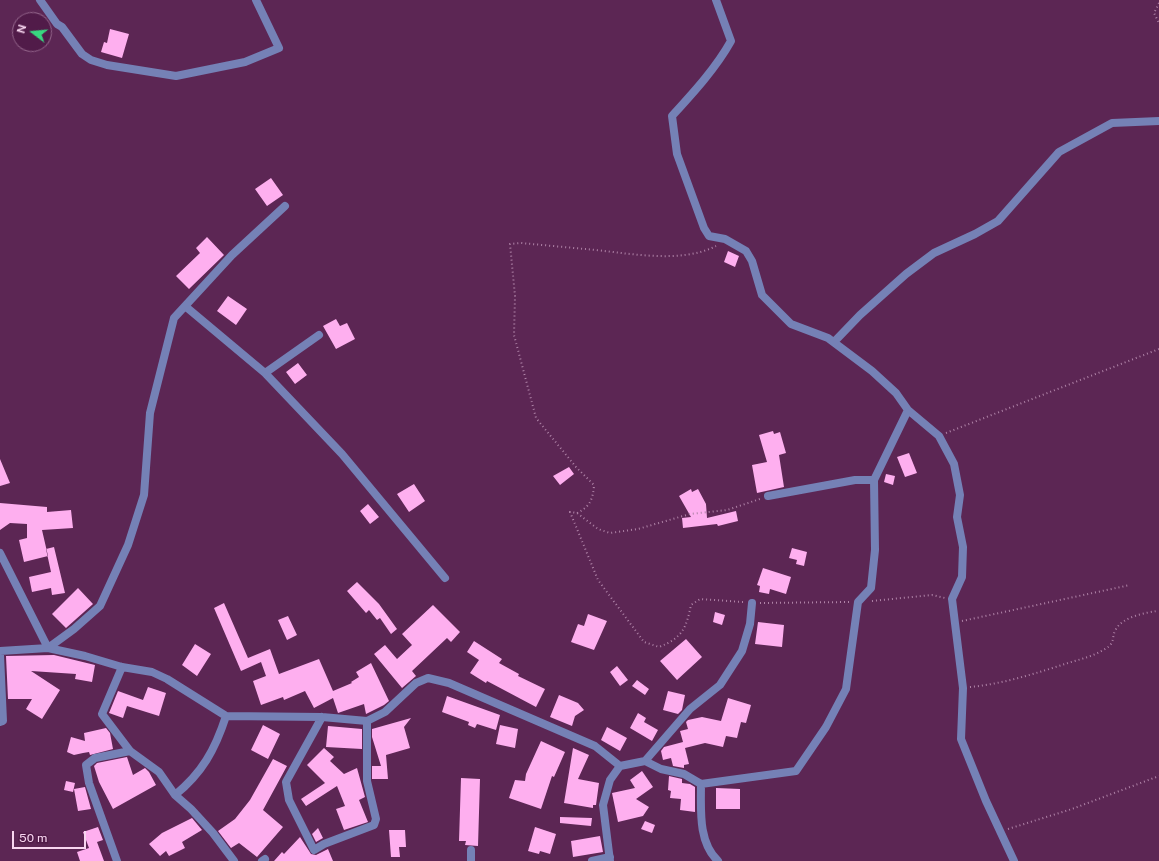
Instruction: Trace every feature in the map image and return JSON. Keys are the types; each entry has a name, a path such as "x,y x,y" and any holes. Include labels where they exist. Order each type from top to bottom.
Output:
{"street":[{"path":"40,0 57,24 62,27 82,54 90,60 107,65 176,76 245,62 279,48 256,0"},
{"path":"716,0 731,41 716,64 672,116 677,154 704,228 709,236 725,239 746,251 752,261 762,294 791,324 828,338 872,371 896,393 908,410 938,436 954,464 960,495 957,517 963,547 962,577 952,599 963,688 961,739 999,831 1014,861"},
{"path":"834,342 866,310 906,274 934,253 975,234 998,221 1060,152 1112,123 1159,121"},
{"path":"48,648 74,629 100,606 128,545 144,495 150,413 174,318 232,255 285,206"},
{"path":"185,306 265,372 342,454 445,578"},
{"path":"265,372 319,335"},
{"path":"645,761 661,770 684,774 701,784 796,771 826,727 846,689 858,602 871,588 875,550 874,480 908,410"},
{"path":"768,496 855,480 874,480"},
{"path":"0,553 48,648"},
{"path":"592,861 610,859 603,805 610,780 620,766 645,761 690,709 720,685 742,651 750,624 752,603"},
{"path":"0,651 48,648 85,656 122,667 152,672 167,679 226,716 322,717 367,721 385,712 416,683 428,678 449,683 595,746 620,766"},
{"path":"0,655 3,702 3,721 0,722"},
{"path":"122,667 102,714 130,751 159,772 174,795 191,809 213,833 234,861"},
{"path":"174,795 191,781 208,760 220,735 226,716"},
{"path":"322,717 286,782 290,800 314,850 324,844 374,826 376,819 367,781 367,721"},
{"path":"117,861 89,783 86,765 95,758 130,751"},
{"path":"701,784 701,811 705,843 718,861"},
{"path":"471,850 472,861"}],"path":[{"path":"1159,3 1154,13 1159,24"},
{"path":"577,513 587,508 594,497 594,485 576,467 536,418 514,335 515,296 510,244 521,242 618,253 662,256 694,253 714,247 725,239"},
{"path":"938,436 1159,348"},
{"path":"768,496 727,510 690,514 638,529 610,533 598,530 577,513 570,512 598,580 644,642 659,647 674,641 686,627 690,605 700,599 752,603 858,602 932,595 952,599"},
{"path":"955,622 1130,585"},
{"path":"963,688 1010,679 1090,656 1107,649 1114,641 1115,630 1121,624 1133,617 1157,611"},
{"path":"999,831 1019,827 1072,809 1159,776"}],"building":[{"path":"110,29 129,34 122,58 101,52 104,42 107,43"},
{"path":"271,178 283,195 267,206 255,189"},
{"path":"207,237 224,255 189,289 176,276 200,253 196,248"},
{"path":"728,251 739,256 735,267 724,262"},
{"path":"228,296 247,309 236,325 217,311"},
{"path":"336,319 340,326 347,323 355,339 336,349 323,326"},
{"path":"298,363 307,375 295,384 286,372"},
{"path":"773,431 774,434 780,432 786,453 779,455 784,487 757,493 752,465 767,462 759,435"},
{"path":"909,453 917,473 905,477 897,457"},
{"path":"0,459 10,483 0,486"},
{"path":"569,467 574,474 560,485 553,476"},
{"path":"886,474 895,476 893,485 884,482"},
{"path":"414,484 425,501 409,512 397,494"},
{"path":"691,489 692,492 698,489 706,504 707,518 736,511 738,521 718,526 717,524 683,528 682,518 691,517 679,496"},
{"path":"0,503 47,507 47,512 71,510 73,528 42,530 48,556 24,562 19,540 27,538 27,524 10,523 0,530"},
{"path":"368,504 379,517 370,524 360,511"},
{"path":"54,547 65,593 52,595 51,588 32,592 29,577 51,572 46,549"},
{"path":"792,548 807,552 804,566 796,564 797,560 789,558"},
{"path":"763,568 791,577 786,594 770,589 769,594 759,592 760,586 757,585"},
{"path":"357,582 379,604 397,629 391,634 380,618 377,620 369,610 366,613 347,591"},
{"path":"78,588 93,604 66,628 52,614"},
{"path":"224,603 248,658 270,649 279,674 319,659 333,691 352,683 351,682 359,677 356,672 371,663 389,701 366,714 364,704 338,713 333,698 314,708 305,691 284,700 283,697 261,705 253,681 266,676 261,662 241,671 214,608"},
{"path":"433,605 460,632 451,642 447,638 412,671 416,676 402,688 374,654 385,645 397,659 412,645 402,634"},
{"path":"715,612 725,615 722,625 713,622"},
{"path":"588,614 607,621 594,650 571,642 578,624 584,626"},
{"path":"288,616 297,635 287,640 278,620"},
{"path":"758,622 784,625 782,647 755,644"},
{"path":"686,639 702,657 677,680 660,661"},
{"path":"474,641 502,659 499,663 519,674 518,676 545,689 536,707 487,681 486,683 470,673 479,660 467,652"},
{"path":"195,644 211,654 197,676 182,665"},
{"path":"54,655 95,665 92,682 75,679 76,674 31,671 60,690 42,719 26,709 32,699 8,699 6,656"},
{"path":"617,666 628,680 620,686 610,672"},
{"path":"637,680 649,689 645,695 632,686"},
{"path":"148,687 166,693 159,716 127,706 123,718 109,713 118,691 143,700"},
{"path":"668,691 685,695 682,710 678,714 663,710"},
{"path":"559,695 578,703 584,710 575,716 572,726 550,717"},
{"path":"447,696 500,715 496,730 477,724 475,728 468,725 469,722 442,712"},
{"path":"728,698 751,705 746,723 741,722 737,738 726,736 723,747 705,743 685,748 689,764 684,765 684,768 673,766 671,758 663,760 661,751 664,747 683,742 680,731 688,729 686,722 688,720 702,717 721,721"},
{"path":"638,713 646,718 644,722 658,730 652,741 630,728"},
{"path":"411,718 404,727 410,748 386,755 388,779 372,779 372,766 381,766 372,737 372,729"},
{"path":"263,725 280,734 268,759 251,750"},
{"path":"500,725 518,729 515,748 496,744"},
{"path":"328,726 362,729 362,749 326,747"},
{"path":"607,727 627,738 620,751 601,740"},
{"path":"106,728 110,733 113,749 90,755 89,752 74,755 67,752 71,737 85,741 84,733"},
{"path":"541,741 565,752 554,777 552,776 541,809 509,798 515,780 525,781 526,774"},
{"path":"324,748 334,757 330,761 344,774 357,768 365,797 359,800 368,822 344,830 336,809 345,806 337,786 306,806 301,799 325,783 307,765"},
{"path":"573,748 589,755 578,779 599,783 596,805 593,805 593,808 564,803"},
{"path":"127,757 133,775 145,768 156,785 113,809 99,782 94,766 97,763"},
{"path":"273,759 287,766 263,810 283,827 257,857 239,843 231,848 218,831 235,819 250,800"},
{"path":"642,771 653,787 636,799 649,807 643,816 618,822 612,793 635,788 630,780"},
{"path":"669,776 682,779 682,783 690,784 695,787 695,812 680,810 681,799 670,798 671,791 668,790"},
{"path":"461,778 480,779 478,846 465,845 466,841 459,841"},
{"path":"66,781 75,783 73,792 64,790"},
{"path":"85,787 91,809 78,811 74,789"},
{"path":"716,788 740,789 740,809 716,809"},
{"path":"560,817 592,818 591,826 560,823"},
{"path":"192,818 202,830 182,842 185,848 169,856 166,851 160,856 149,844 162,833"},
{"path":"645,821 655,825 652,833 641,829"},
{"path":"98,827 103,840 97,842 104,861 80,861 77,852 89,848 83,832"},
{"path":"535,827 556,834 550,854 540,851 539,854 528,851"},
{"path":"318,828 323,838 316,842 312,834"},
{"path":"389,830 405,830 406,847 399,847 400,857 391,857"},
{"path":"600,836 603,852 573,857 571,841"},
{"path":"300,837 311,854 316,855 328,849 333,861 274,861 282,852 284,854"}]}
